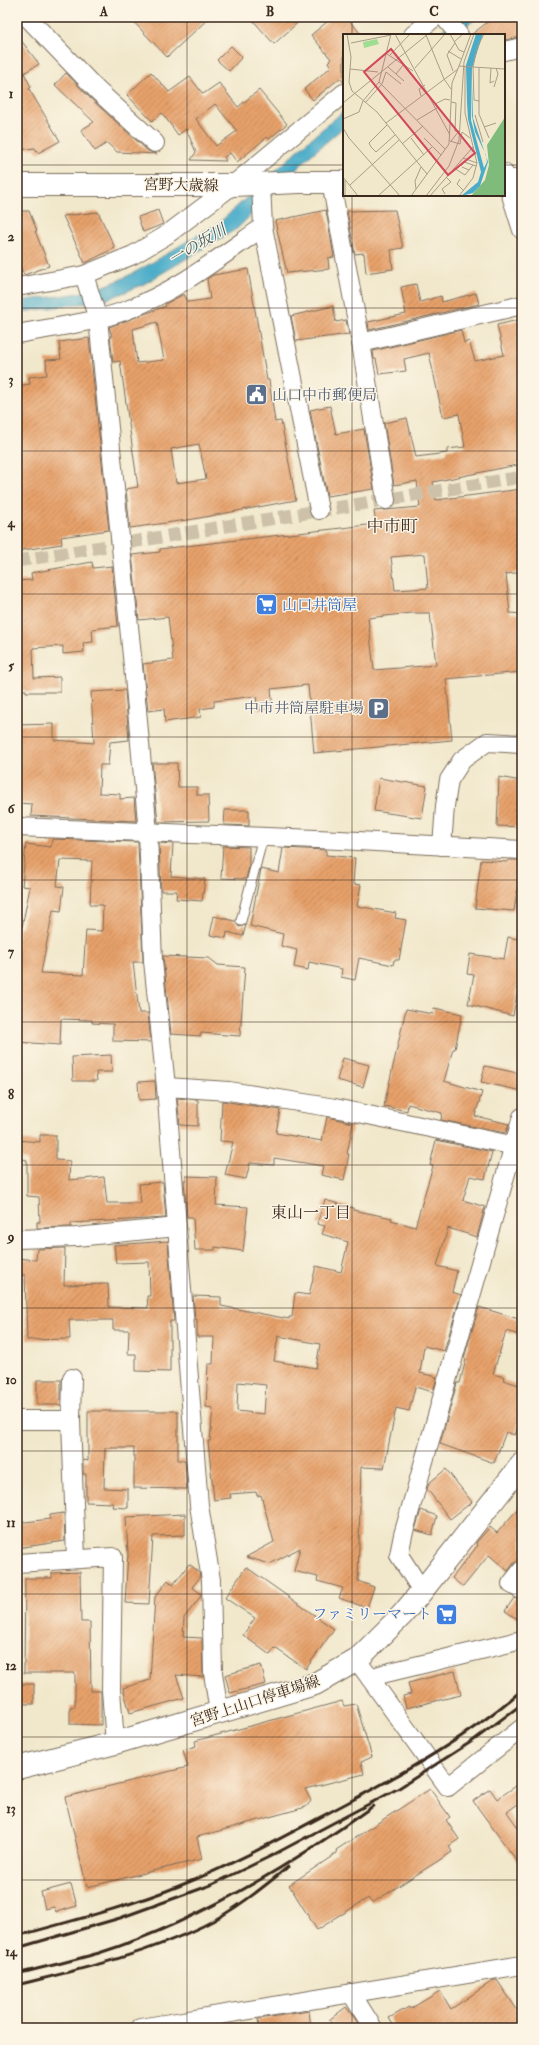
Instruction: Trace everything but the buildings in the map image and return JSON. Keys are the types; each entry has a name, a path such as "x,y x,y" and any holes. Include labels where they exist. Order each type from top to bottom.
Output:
{"main road":[{"name":"宮野大歳線","path":"17,185 233,185 289,182 337,182"},
{"name":"宮野上山口停車場線","path":"17,1768 114,1743 315,1684 357,1660 402,1615 422,1592 522,1464"}],"street":[{"path":"27,17 97,90 155,143"},
{"path":"414,34 435,17"},
{"path":"444,17 458,34"},
{"path":"505,51 522,47"},
{"path":"17,287 84,275 133,256 165,236 233,185 343,94"},
{"path":"509,179 522,230"},
{"path":"337,182 386,500"},
{"path":"261,184 262,219 319,510"},
{"path":"17,334 96,315 128,310 159,295 206,267 262,219"},
{"path":"84,275 96,315 134,676 148,833 152,961 166,1087 199,1505 211,1580 213,1673 219,1713"},
{"path":"361,343 522,305"},
{"path":"442,846 445,806 449,780 462,760 487,742 522,744"},
{"path":"17,827 263,837 522,850"},
{"path":"166,1087 229,1091 335,1108 515,1146"},
{"path":"422,1592 400,1555 403,1535 515,1146 522,1117"},
{"path":"17,1239 76,1237 177,1227"},
{"path":"72,1378 71,1420 76,1559"},
{"path":"17,1420 71,1420"},
{"path":"17,1563 113,1558 110,1690 114,1743"},
{"path":"522,1570 511,1584 522,1590"},
{"path":"370,1678 386,1672 522,1640"},
{"path":"357,1660 448,1787 522,1728"},
{"path":"146,2028 522,1965"},
{"path":"351,1993 373,2028"}],"lane":[{"path":"241,921 263,837"}],"water":[{"path":"459,17 478,17 454,34 437,34"},
{"name":"一の坂川","path":"343,112 343,128 311,155 238,228 144,284 106,300 17,313 17,301 60,296 93,290 117,281 147,266 218,224 308,141"}],"tunnel":[{"path":"17,561 522,477"}],"railway":[{"path":"17,1936 139,1901 201,1877 243,1857 416,1765 460,1737 502,1707 522,1690"},
{"path":"17,1948 120,1918 211,1885 271,1856 399,1788 474,1740 522,1704"},
{"path":"17,1974 99,1953 136,1940 207,1909 276,1871 373,1806"},
{"path":"17,1985 112,1960 181,1936 226,1914 288,1867"}],"place":[{"name":"山口中市郵便局","path":"256,395"},
{"name":"山口井筒屋","path":"266,605"},
{"name":"中市井筒屋駐車場","path":"379,708"},
{"name":"ファミリーマート","path":"447,1614"}],"district":[{"name":"中市町","path":"392,526"},
{"name":"東山一丁目","path":"311,1212"}]}
